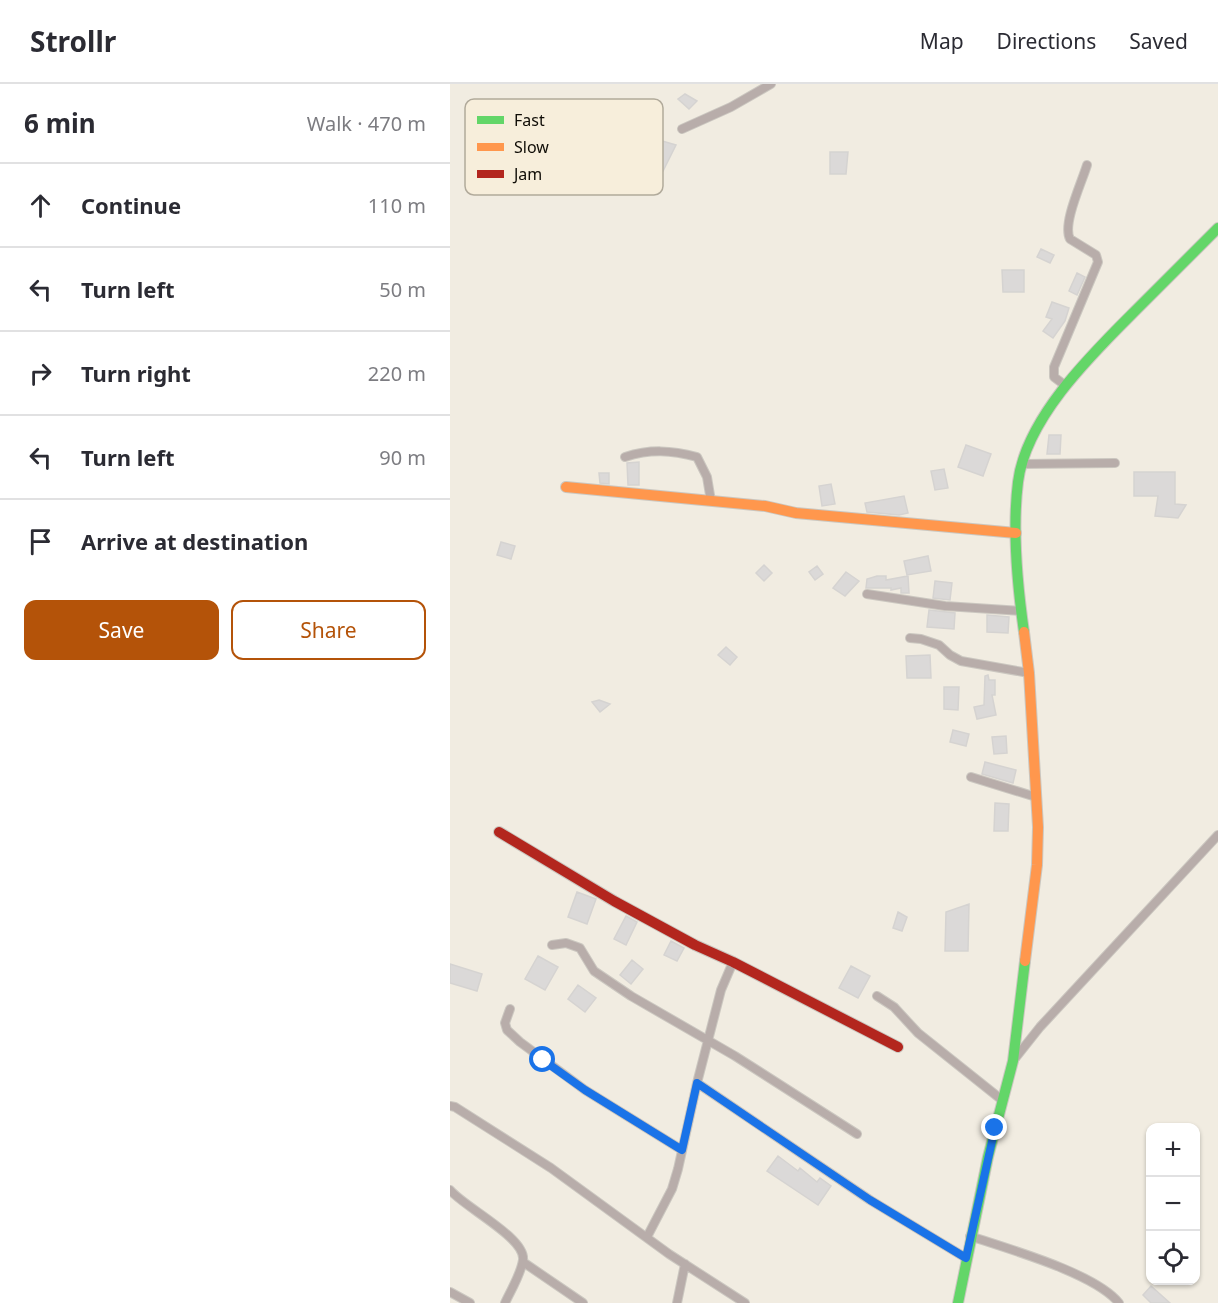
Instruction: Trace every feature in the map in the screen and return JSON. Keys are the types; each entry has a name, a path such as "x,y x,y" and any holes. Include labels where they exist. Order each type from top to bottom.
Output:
{"street":[{"path":"682,129 731,107 771,84"},
{"path":"1066,386 1054,377 1054,367 1098,262 1096,255 1068,236 1068,224 1087,165"},
{"path":"958,1303 970,1236 1013,1061 1036,865 1038,827 1029,673 1021,611 1016,533 1018,481 1022,464 1040,420 1089,357 1218,228"},
{"path":"624,457 642,451 659,450 697,457 707,477 711,501"},
{"path":"1022,464 1115,463"},
{"path":"566,488 765,506 796,513 1016,533"},
{"path":"867,594 945,606 1021,611"},
{"path":"910,638 939,645 950,656 961,661 1029,673"},
{"path":"971,777 1036,797"},
{"path":"499,832 614,901 695,945 734,962 898,1047"},
{"path":"1013,1061 1040,1028 1218,835"},
{"path":"552,945 566,943 580,948 594,971 631,996 708,1040 857,1134"},
{"path":"647,1237 672,1188 721,990 734,962"},
{"path":"877,996 894,1007 918,1033 1002,1100"},
{"path":"510,1009 505,1023 507,1030 520,1042 585,1090 682,1150"},
{"path":"697,1083 870,1200 966,1258"},
{"path":"450,1106 518,1146 606,1210 745,1303"},
{"path":"450,1190 458,1200 513,1240 521,1249 523,1262 505,1303"},
{"path":"970,1236 1076,1274 1103,1288 1119,1303"},
{"path":"523,1262 583,1303"},
{"path":"677,1303 685,1264"},
{"path":"450,1292 470,1303"}],"building":[{"path":"685,94 697,101 689,109 678,99"},
{"path":"663,141 676,145 663,171"},
{"path":"830,152 848,152 846,174 830,174"},
{"path":"1041,249 1054,255 1050,263 1037,257"},
{"path":"1002,270 1024,270 1024,292 1003,292"},
{"path":"1077,273 1085,277 1077,295 1069,291"},
{"path":"1052,302 1069,308 1065,321 1053,338 1043,331 1052,319 1046,317"},
{"path":"1049,435 1061,435 1060,454 1047,454"},
{"path":"966,445 991,454 983,476 958,467"},
{"path":"639,462 639,485 628,485 627,463"},
{"path":"944,469 948,488 935,490 931,471"},
{"path":"1134,472 1175,472 1175,504 1186,505 1178,518 1155,516 1158,496 1134,496"},
{"path":"599,473 609,473 609,484 600,483"},
{"path":"831,484 835,504 822,506 819,486"},
{"path":"904,496 908,513 899,515 867,512 865,503"},
{"path":"501,542 515,546 511,559 497,555"},
{"path":"928,556 931,571 907,575 904,561"},
{"path":"764,565 772,573 764,581 756,573"},
{"path":"817,566 823,574 815,580 809,572"},
{"path":"846,572 859,581 845,596 833,588"},
{"path":"886,576 886,580 908,576 909,593 901,593 901,588 891,590 891,588 866,588 867,579"},
{"path":"935,581 952,583 950,600 933,598"},
{"path":"929,610 955,613 954,629 927,627"},
{"path":"987,615 1009,617 1008,633 987,632"},
{"path":"726,647 737,657 730,665 718,655"},
{"path":"930,655 931,678 907,678 906,656"},
{"path":"988,675 989,680 995,680 995,695 992,695 996,715 977,719 974,707 984,705 985,676"},
{"path":"944,687 959,687 958,710 944,709"},
{"path":"599,700 610,704 600,712 592,702"},
{"path":"953,730 969,734 966,746 950,742"},
{"path":"1006,736 1007,753 994,754 992,737"},
{"path":"985,762 1016,770 1013,783 982,774"},
{"path":"995,803 1009,804 1008,831 994,831"},
{"path":"577,892 596,899 587,924 568,917"},
{"path":"969,904 968,951 945,951 946,912"},
{"path":"898,912 907,917 902,931 893,928"},
{"path":"626,916 637,922 626,945 614,939"},
{"path":"671,941 684,948 677,961 664,955"},
{"path":"538,956 558,967 545,990 525,979"},
{"path":"632,960 643,969 631,984 620,975"},
{"path":"450,964 482,974 477,991 450,983"},
{"path":"851,966 870,976 858,998 839,988"},
{"path":"578,985 596,998 585,1012 568,999"},
{"path":"778,1156 798,1171 800,1168 817,1182 820,1178 831,1186 818,1205 767,1171"},
{"path":"1151,1286 1170,1303 1151,1303 1143,1295"}],"traffic: fast":[{"path":"1024,632 1019,595 1015,519 1018,482 1024,458 1034,434 1064,387 1083,365 1218,228"},
{"path":"958,1303 988,1157 1013,1061 1025,961"}],"traffic: slow":[{"path":"566,487 765,506 796,513 1016,533"},
{"path":"1024,632 1029,673 1038,827 1037,865 1025,961"}],"traffic: jam":[{"path":"499,832 614,901 695,945 733,962 898,1047"}],"route":[{"path":"543,1060 585,1090 682,1150 697,1083 870,1200 966,1258 995,1128"}]}
